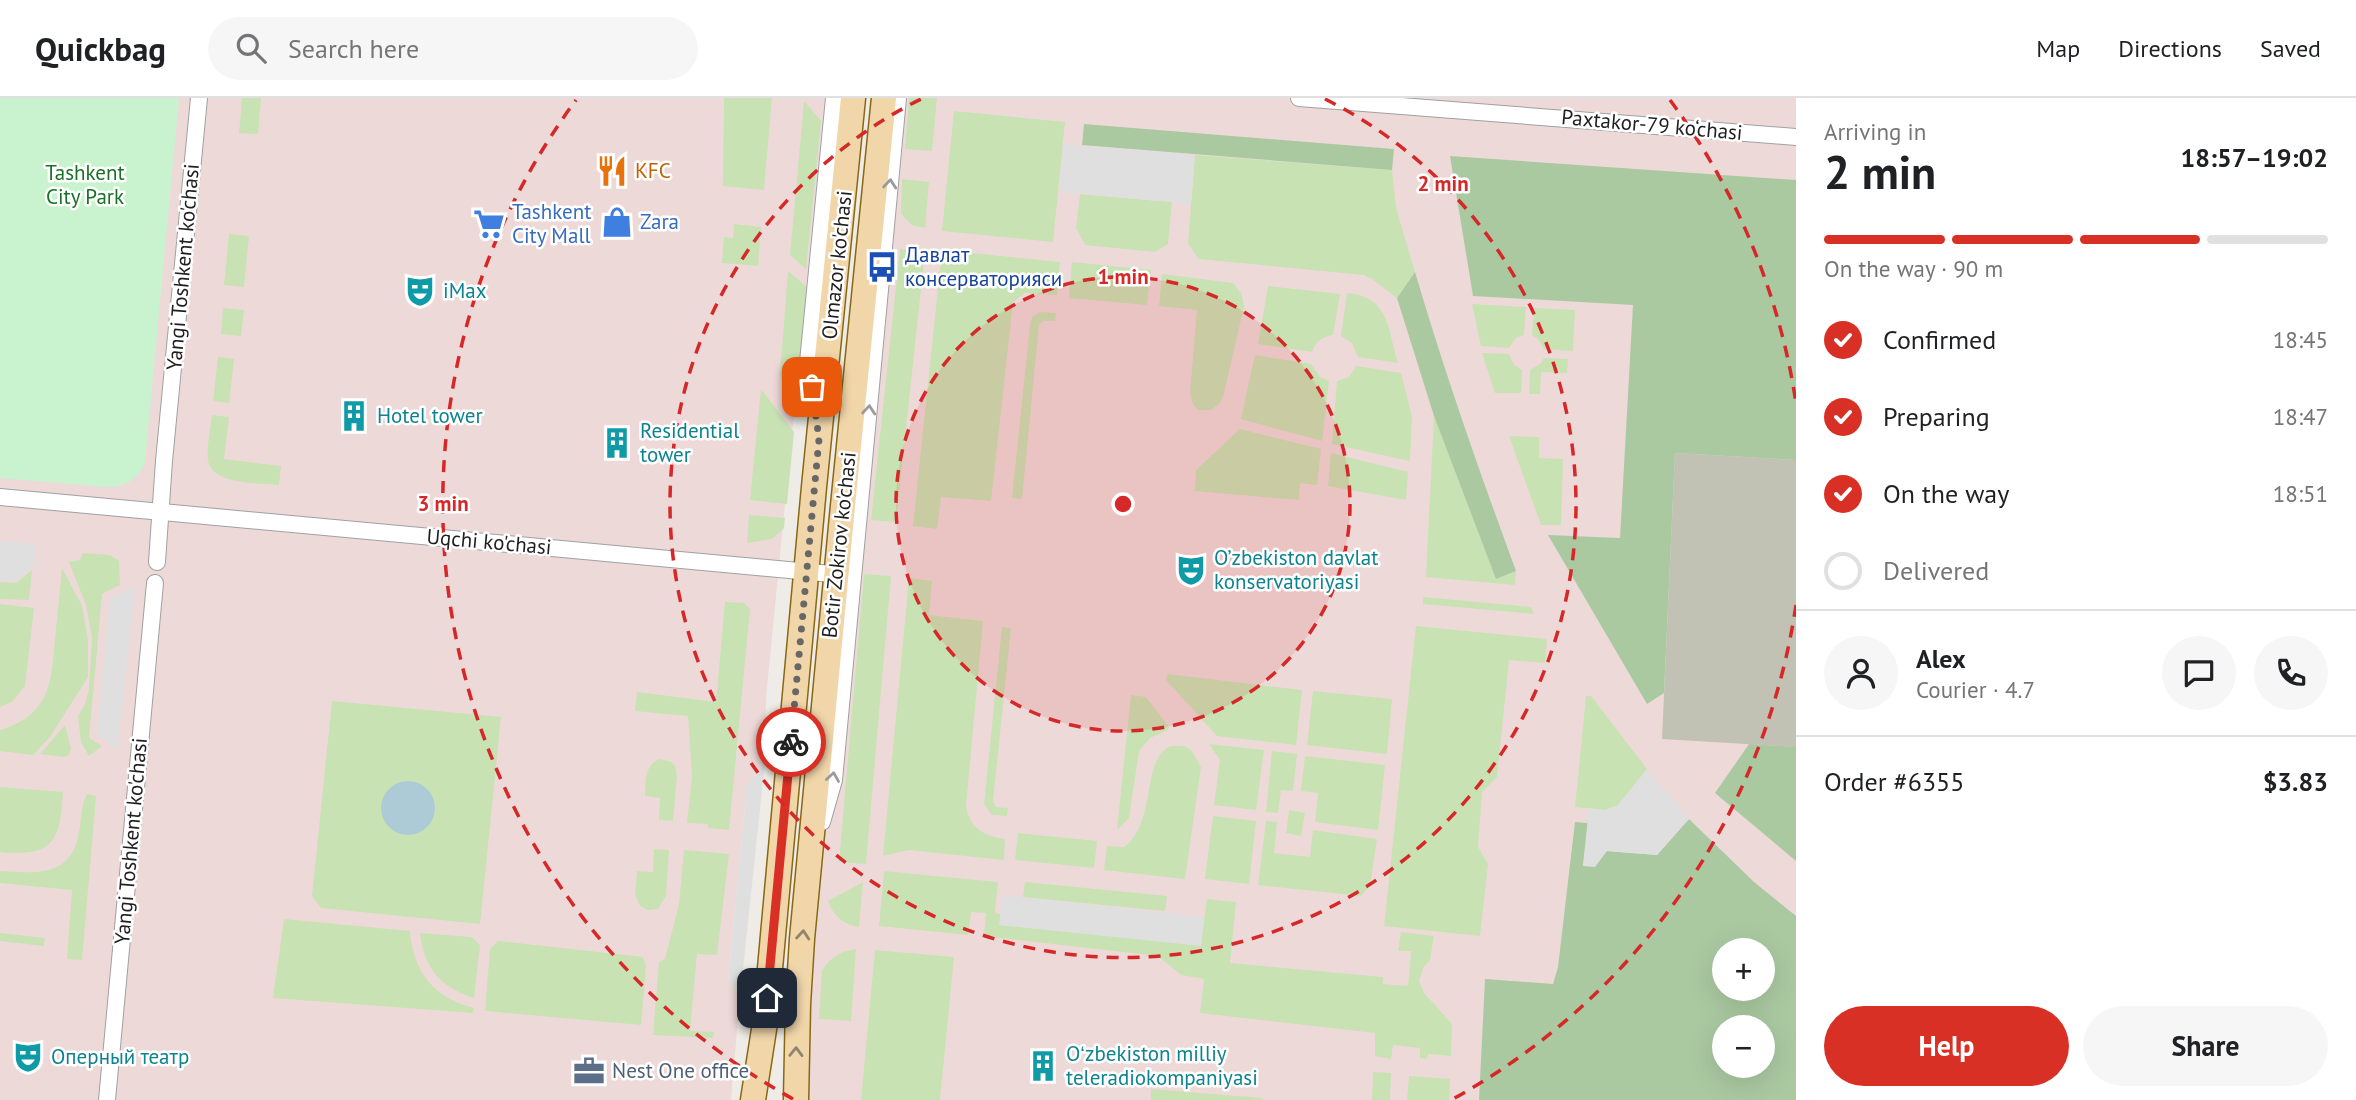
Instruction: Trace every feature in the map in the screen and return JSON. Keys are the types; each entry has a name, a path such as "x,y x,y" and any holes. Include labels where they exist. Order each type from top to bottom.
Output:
{"main road":[{"name":"Olmazor ko'chasi","path":"753,1100 765,1023 853,98"},
{"name":"Botir Zokirov ko'chasi","path":"796,1100 798,1003 809,866 845,575 884,98"},
{"path":"765,1023 768,1100"}],"street":[{"name":"Yangi Toshkent ko'chasi","path":"157,562 164,461 199,98"},
{"name":"Botir Zokirov ko'chasi","path":"819,439 808,362 834,98"},
{"path":"845,575 898,98"},
{"name":"Paxtakor-79 ko‘chasi","path":"1299,98 1796,137"},
{"name":"Uqchi ko'chasi","path":"0,497 845,575"},
{"name":"Yangi Toshkent ko'chasi","path":"107,1100 155,583"}],"shaded area":[{"path":"0,98 825,98 766,698 765,762 747,786 728,981 740,997 731,1100 0,1100"},
{"path":"884,98 1796,98 1796,1100 796,1100"},
{"path":"1063,144 1195,155 1191,204 1059,192"},
{"path":"1675,453 1796,460 1796,747 1662,739"},
{"path":"0,541 36,544 34,566 16,581 0,580"},
{"path":"135,587 117,749 97,735 110,598"},
{"path":"765,762 740,997 728,981 747,786"},
{"path":"1647,769 1689,819 1657,855 1607,851 1595,867 1583,866 1589,808 1604,810 1617,806"},
{"path":"1003,895 1204,917 1201,946 999,925"}],"green space":[{"name":"Tashkent City Park","path":"0,98 179,98 145,462 135,478 119,486 0,478"},
{"path":"242,98 261,98 258,134 239,133"},
{"path":"724,98 772,98 764,190 723,186"},
{"path":"909,98 937,98 932,151 905,149"},
{"path":"804,101 821,121 806,269 790,255"},
{"path":"954,111 1065,122 1053,242 942,231"},
{"path":"1084,124 1394,149 1392,170 1082,145"},
{"path":"1195,155 1392,170 1396,208 1415,272 1397,298 1364,275 1199,259 1188,244"},
{"path":"1450,156 1796,180 1796,460 1675,453 1664,693 1647,704 1548,535 1620,538 1633,305 1473,296"},
{"path":"902,179 929,182 925,228 912,225 901,214"},
{"path":"1080,194 1172,202 1168,244 1155,252 1085,245 1076,228"},
{"path":"734,224 761,227 758,266 722,263 724,237 733,238"},
{"path":"229,234 249,236 244,287 224,285"},
{"path":"900,249 925,252 896,522 871,520"},
{"path":"942,250 1060,262 1057,295 1025,293 1013,302 991,501 941,497 937,529 913,526"},
{"path":"1072,262 1151,270 1147,305 1069,298"},
{"path":"788,271 808,288 797,400 785,390 780,374"},
{"path":"1415,272 1463,423 1516,571 1496,579 1434,416 1397,298"},
{"path":"1162,274 1233,283 1241,293 1244,306 1224,393 1220,403 1211,410 1198,410 1190,393 1197,310 1159,306"},
{"path":"1268,286 1340,294 1333,335 1320,340 1312,352 1258,344"},
{"path":"1347,293 1361,295 1379,308 1389,327 1398,363 1358,357 1352,343 1341,336"},
{"path":"1472,304 1526,307 1524,335 1516,338 1509,348 1481,346"},
{"path":"223,308 244,310 241,336 221,334"},
{"path":"1534,308 1575,310 1573,351 1544,349 1532,335"},
{"path":"1040,312 1056,313 1055,321 1043,321 1039,325 1022,499 1012,498 1030,325 1032,317"},
{"path":"1482,353 1509,354 1514,365 1522,370 1521,393 1495,393"},
{"path":"1255,355 1311,364 1320,377 1329,381 1322,441 1241,419"},
{"path":"218,357 234,359 229,403 213,401"},
{"path":"1544,358 1568,359 1567,373 1541,372 1540,394 1529,394 1530,370"},
{"path":"1356,366 1401,373 1412,417 1410,461 1332,444 1337,381 1349,377"},
{"path":"761,389 794,432 787,504 750,500"},
{"path":"212,415 229,417 224,459 281,466 279,485 228,479 212,469 208,461 208,444"},
{"path":"1434,416 1496,579 1516,571 1515,585 1426,577"},
{"path":"1240,429 1321,449 1317,485 1300,483 1299,500 1195,491 1196,470"},
{"path":"1509,436 1539,437 1539,458 1563,459 1561,525 1541,525"},
{"path":"1331,453 1408,472 1406,500 1328,486"},
{"path":"749,515 785,518 784,528 772,539 747,543"},
{"path":"83,553 110,555 119,561 120,585 102,594 89,738 102,746 89,756 81,742 78,716 89,690 92,638 86,605 69,562 80,560"},
{"path":"62,568 82,606 88,640 88,677 50,737 33,755 0,751 0,730 29,716 45,696 54,656"},
{"path":"32,570 29,600 0,599 0,582 16,583"},
{"path":"864,574 891,576 866,864 839,862"},
{"path":"909,578 932,581 929,615 983,621 966,806 971,820 979,830 1005,839 1004,860 909,850 883,856"},
{"path":"1423,597 1531,607 1534,614 1423,604"},
{"path":"725,602 744,603 750,609 729,830 708,828 708,824 687,823 692,777 688,716 635,711 637,692 716,702"},
{"path":"0,604 34,608 25,686 12,702 0,707"},
{"path":"1416,626 1547,639 1545,663 1509,660 1497,777 1482,792 1478,847 1488,864 1480,936 1384,926"},
{"path":"1002,627 1011,628 993,801 996,807 1008,808 1007,816 992,815 984,804"},
{"path":"1167,674 1302,690 1296,745 1217,736 1166,680"},
{"path":"1313,691 1392,699 1387,754 1307,745"},
{"path":"1131,695 1146,697 1169,727 1150,738 1139,751 1129,818 1117,830"},
{"path":"1586,696 1591,696 1647,769 1617,806 1604,810 1575,807"},
{"path":"332,701 501,717 480,924 321,908 312,896"},
{"path":"65,725 71,749 69,755 64,757 40,754"},
{"path":"1209,744 1264,750 1256,810 1214,805 1220,760"},
{"path":"1749,744 1796,747 1796,861 1715,793"},
{"path":"1171,746 1184,746 1191,750 1201,767 1185,879 1104,870 1107,846 1124,847 1135,836 1146,807 1155,764 1161,753"},
{"path":"1272,751 1297,754 1293,791 1281,790 1278,813 1266,812"},
{"path":"1305,756 1385,765 1378,830 1315,822 1318,793 1301,791"},
{"path":"660,759 671,762 677,775 673,821 659,820 660,798 645,796 648,769"},
{"path":"0,787 63,792 59,823 50,843 32,852 0,852"},
{"path":"87,794 96,796 82,960 67,959 72,890 0,883 0,871 50,870 69,858 75,847"},
{"path":"1289,810 1305,813 1301,836 1286,833"},
{"path":"1213,816 1256,821 1249,884 1205,879"},
{"path":"1689,819 1754,882 1796,916 1796,1100 1479,1100 1485,979 1553,984 1558,967 1575,822 1588,823 1583,866 1607,851 1657,855"},
{"path":"1266,821 1277,822 1274,853 1310,857 1313,830 1377,839 1370,885 1361,896 1258,885"},
{"path":"1018,833 1097,841 1094,868 1015,860"},
{"path":"654,849 669,850 666,896 658,909 647,910 640,906 635,894 637,871 653,872"},
{"path":"684,850 729,854 717,955 697,954 690,1031 714,1032 713,1038 653,1035 659,962 665,959 679,904"},
{"path":"884,871 998,882 995,913 1000,914 1000,925 1201,945 1207,899 1236,902 1230,963 1383,977 1383,984 1408,986 1411,951 1398,951 1401,932 1434,936 1430,960 1424,966 1419,981 1424,993 1452,1024 1451,1056 1428,1054 1427,1059 1420,1058 1420,1048 1393,1045 1391,1059 1375,1056 1375,1033 1200,1013 1204,979 1181,975 1158,956 984,936 986,913 971,912 968,935 879,926"},
{"path":"863,882 859,927 840,919 828,901"},
{"path":"1025,882 1167,896 1165,911 1023,897"},
{"path":"284,919 410,931 416,959 428,981 448,998 474,1008 473,1013 273,998"},
{"path":"0,933 45,938 44,946 0,941"},
{"path":"420,933 472,937 480,945 474,998 452,989 436,975 425,956"},
{"path":"498,941 643,957 646,966 641,1025 485,1011 490,949"},
{"path":"856,949 851,1021 819,1019 822,971 836,955"},
{"path":"875,950 954,957 940,1100 861,1100"},
{"path":"1373,1072 1391,1073 1390,1100 1372,1100"},
{"path":"1409,1076 1450,1079 1449,1100 1407,1100"},
{"path":"1151,1089 1262,1098 1264,1100 1151,1100"}],"water":[{"path":"408,781 427,789 435,808 427,827 408,835 389,827 381,808 389,789"}],"way so far":[{"path":"791,742 819,439 812,387"}],"place":[{"name":"KFC","path":"612,171"},
{"name":"Zara","path":"617,222"},
{"name":"Tashkent City Mall","path":"489,224"},
{"name":"Давлат консерваторияси","path":"882,267"},
{"name":"iMax","path":"420,291"},
{"name":"Hotel tower","path":"354,416"},
{"name":"Residential tower","path":"617,443"},
{"name":"O’zbekiston davlat konservatoriyasi","path":"1191,570"},
{"name":"Оперный театр","path":"28,1057"},
{"name":"Oʻzbekiston milliy teleradiokompaniyasi","path":"1043,1066"},
{"name":"Nest One office","path":"589,1071"}],"route":[{"path":"767,998 791,742"}]}
